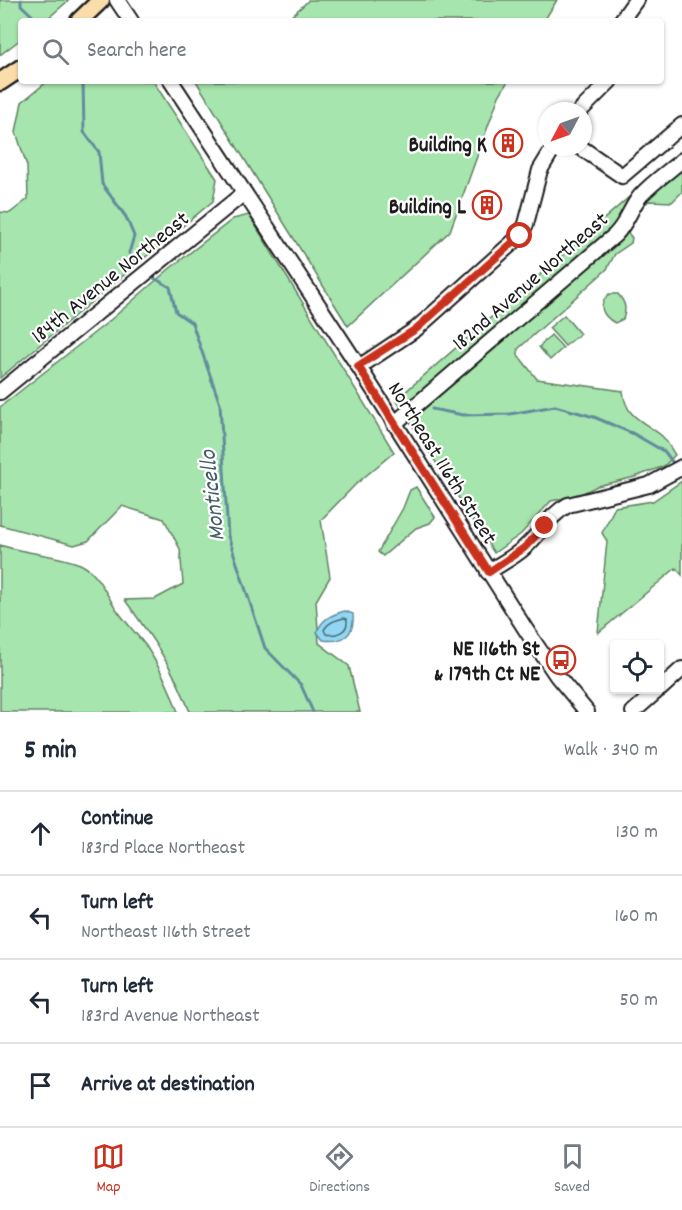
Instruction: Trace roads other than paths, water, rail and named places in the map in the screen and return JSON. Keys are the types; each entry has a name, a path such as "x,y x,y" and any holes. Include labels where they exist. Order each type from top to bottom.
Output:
{"main road":[{"path":"82,18 101,0"},
{"path":"0,82 18,71"}],"street":[{"path":"117,0 129,18"},
{"path":"623,18 636,0"},
{"name":"Northeast 116th Street","path":"173,84 358,366 553,670 587,712"},
{"path":"589,102 607,84"},
{"path":"592,155 622,176 682,125"},
{"path":"358,366 416,329 520,236 526,224 540,170 549,156"},
{"name":"182nd Avenue Northeast","path":"394,424 615,235 625,225 632,208 642,194 682,160"},
{"name":"184th Avenue Northeast","path":"0,392 244,193"},
{"path":"489,572 524,548 562,508 650,485 662,480 682,466"},
{"path":"664,685 682,669"},
{"path":"633,712 653,694"}],"water":[{"path":"345,611 353,614 350,632 342,639 323,640 317,632 322,623"}],"waterway":[{"name":"Monticello","path":"21,0 21,5 35,18"},
{"name":"Monticello","path":"83,84 84,132 99,152 102,184 126,217 134,236 129,253 138,265"},
{"name":"Monticello","path":"154,278 170,287 176,312 192,323 220,404 228,536 265,648 301,685 313,712"},
{"path":"432,409 463,415 510,414 555,406 594,417 634,434 665,452 676,467"}],"place":[{"name":"Building K","path":"508,143"},
{"name":"Building L","path":"487,205"},
{"name":"NE 116th St & 179th Ct NE","path":"561,660"}]}
